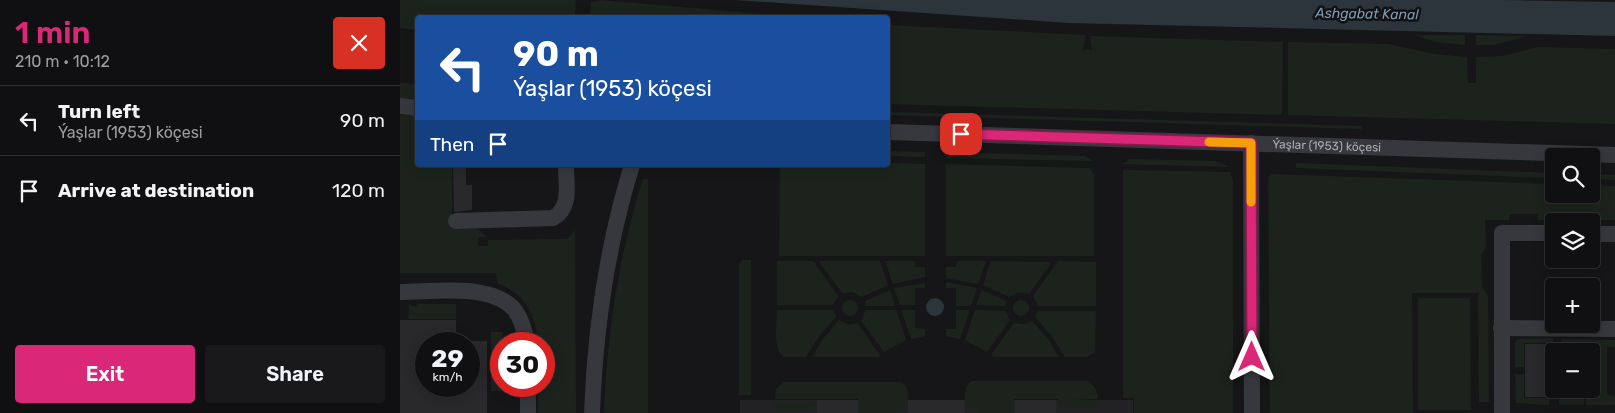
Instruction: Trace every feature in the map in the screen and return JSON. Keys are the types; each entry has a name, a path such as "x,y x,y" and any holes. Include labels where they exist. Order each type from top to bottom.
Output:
{"street":[{"path":"400,106 415,108"},
{"name":"Ýaşlar (1953) köçesi","path":"890,132 1615,155"},
{"path":"1251,143 1252,413"},
{"path":"456,221 554,218 562,213 566,205 566,167"},
{"path":"592,413 595,354 600,312 611,246 631,167"},
{"path":"1502,413 1502,233 1545,233"},
{"path":"1600,234 1615,234"},
{"path":"400,292 470,292 488,294 513,308 520,318 524,332"},
{"path":"1501,328 1615,328"},
{"path":"528,397 528,413"}],"shaded area":[{"path":"400,0 576,0 575,15 415,15 415,30 400,28"},
{"path":"600,0 774,15 590,15 591,2"},
{"path":"890,25 1086,35 1083,50 1092,50 1090,36 1283,42 1282,115 890,104"},
{"path":"1415,35 1465,35 1465,45 1436,42"},
{"path":"1476,35 1528,36 1494,45 1476,45"},
{"path":"1288,42 1388,44 1434,54 1467,57 1468,83 1476,83 1476,57 1502,56 1538,47 1615,49 1615,124 1288,115"},
{"path":"400,83 415,84 415,99 400,98"},
{"path":"890,112 1362,126 1362,129 890,115"},
{"path":"400,115 415,116 415,167 452,167 452,229 478,229 487,237 478,237 478,246 488,246 488,240 567,239 575,230 576,413 538,413 538,397 555,397 555,332 536,332 535,323 528,306 515,293 497,283 496,273 400,273"},
{"path":"890,151 925,152 925,157 890,156"},
{"path":"947,152 1085,156 1093,161 946,158"},
{"path":"1130,159 1215,161 1229,167 1122,164"},
{"path":"890,163 925,164 925,256 779,256 780,167 890,167"},
{"path":"1296,163 1545,173 1545,178 1296,168"},
{"path":"946,164 1090,168 1094,175 1094,256 946,256"},
{"path":"1123,170 1230,172 1233,181 1233,413 1134,413 1134,398 1123,398"},
{"path":"1271,174 1545,184 1545,203 1600,203 1600,185 1615,186 1615,220 1600,220 1600,213 1545,213 1545,220 1538,220 1538,214 1509,214 1509,220 1485,220 1486,248 1481,255 1482,287 1488,295 1489,402 1479,402 1478,293 1412,293 1413,413 1270,413 1268,178"},
{"path":"1600,174 1615,175 1615,180 1600,179"},
{"path":"643,179 648,179 648,413 604,413 611,324 616,294 627,236"},
{"path":"742,260 751,260 751,395 739,395 739,265"},
{"path":"777,261 813,261 838,296 833,305 777,305"},
{"path":"819,261 880,261 888,285 862,297 853,292 842,293"},
{"path":"885,261 915,261 915,267 925,267 925,277 893,284"},
{"path":"957,261 986,261 978,284 946,278 946,267 956,267"},
{"path":"991,261 1052,262 1029,294 1018,292 1009,297 983,285"},
{"path":"1058,261 1096,262 1096,306 1038,306 1033,296"},
{"path":"946,282 977,288 971,306 956,306 956,288 946,288"},
{"path":"925,283 925,288 915,288 915,305 900,305 894,288"},
{"path":"890,290 895,306 866,306 865,301"},
{"path":"982,290 1006,301 1005,306 976,305"},
{"path":"1418,298 1470,298 1471,410 1418,410"},
{"path":"847,300 853,300 858,305 856,314 847,316 842,311 842,305"},
{"path":"1018,300 1024,300 1029,305 1027,314 1018,316 1013,311 1013,305"},
{"path":"409,304 414,307 418,304 456,304 456,319 408,319"},
{"path":"777,310 834,310 836,317 819,336 806,357 784,357 780,353 777,342"},
{"path":"866,310 896,310 906,340 884,352 861,320"},
{"path":"901,310 915,310 915,328 925,329 925,336 911,339"},
{"path":"956,310 970,310 960,339 946,336 946,329 956,329"},
{"path":"975,310 1005,311 1010,320 987,352 965,340"},
{"path":"1038,311 1096,311 1095,352 1087,357 1065,357 1052,336 1035,317"},
{"path":"839,320 850,325 857,323 880,355 878,357 812,357 823,339"},
{"path":"1032,321 1048,339 1059,357 993,357 991,355 1014,323 1024,324"},
{"path":"1553,338 1553,343 1524,343 1524,367 1515,367 1515,343 1518,339"},
{"path":"1562,339 1615,340 1615,347 1607,347 1607,395 1615,396 1615,405 1586,405 1586,398 1600,398 1601,395 1600,343 1562,343"},
{"path":"1515,374 1524,374 1524,398 1549,398 1549,405 1516,403"},
{"path":"973,381 1089,381 1096,389 1098,399 1071,400 1098,400 1098,408 1065,408 1058,405 1058,399 1014,399 1014,413 977,413 977,408 965,408 966,389 969,383"},
{"path":"784,382 899,382 907,389 908,409 896,409 896,413 859,413 858,399 775,399 776,389"},
{"path":"1559,398 1584,398 1584,405 1559,405"},
{"path":"740,400 1133,400 1133,413 740,413"},
{"path":"775,401 816,401 815,406 808,410 775,410"}],"water":[{"name":"Ashgabat Kanal","path":"736,0 1503,0 1615,2 1615,36 1069,23"},
{"path":"935,298 941,301 944,307 941,313 935,316 929,313 926,307 929,301"}],"building":[{"path":"453,167 466,167 466,185 472,185 472,210 454,212"},
{"path":"400,320 456,320 456,332 415,332 415,397 480,397 480,341 487,341 487,413 400,413"},
{"path":"1525,344 1545,344 1545,397 1525,397"},
{"path":"817,400 858,400 858,413 817,413"},
{"path":"908,400 964,400 965,413 908,413"},
{"path":"1015,400 1056,400 1056,413 1015,413"}],"slow traffic":[{"path":"1209,142 1251,143 1251,202"}],"route":[{"path":"961,134 1251,143 1252,357"}]}
